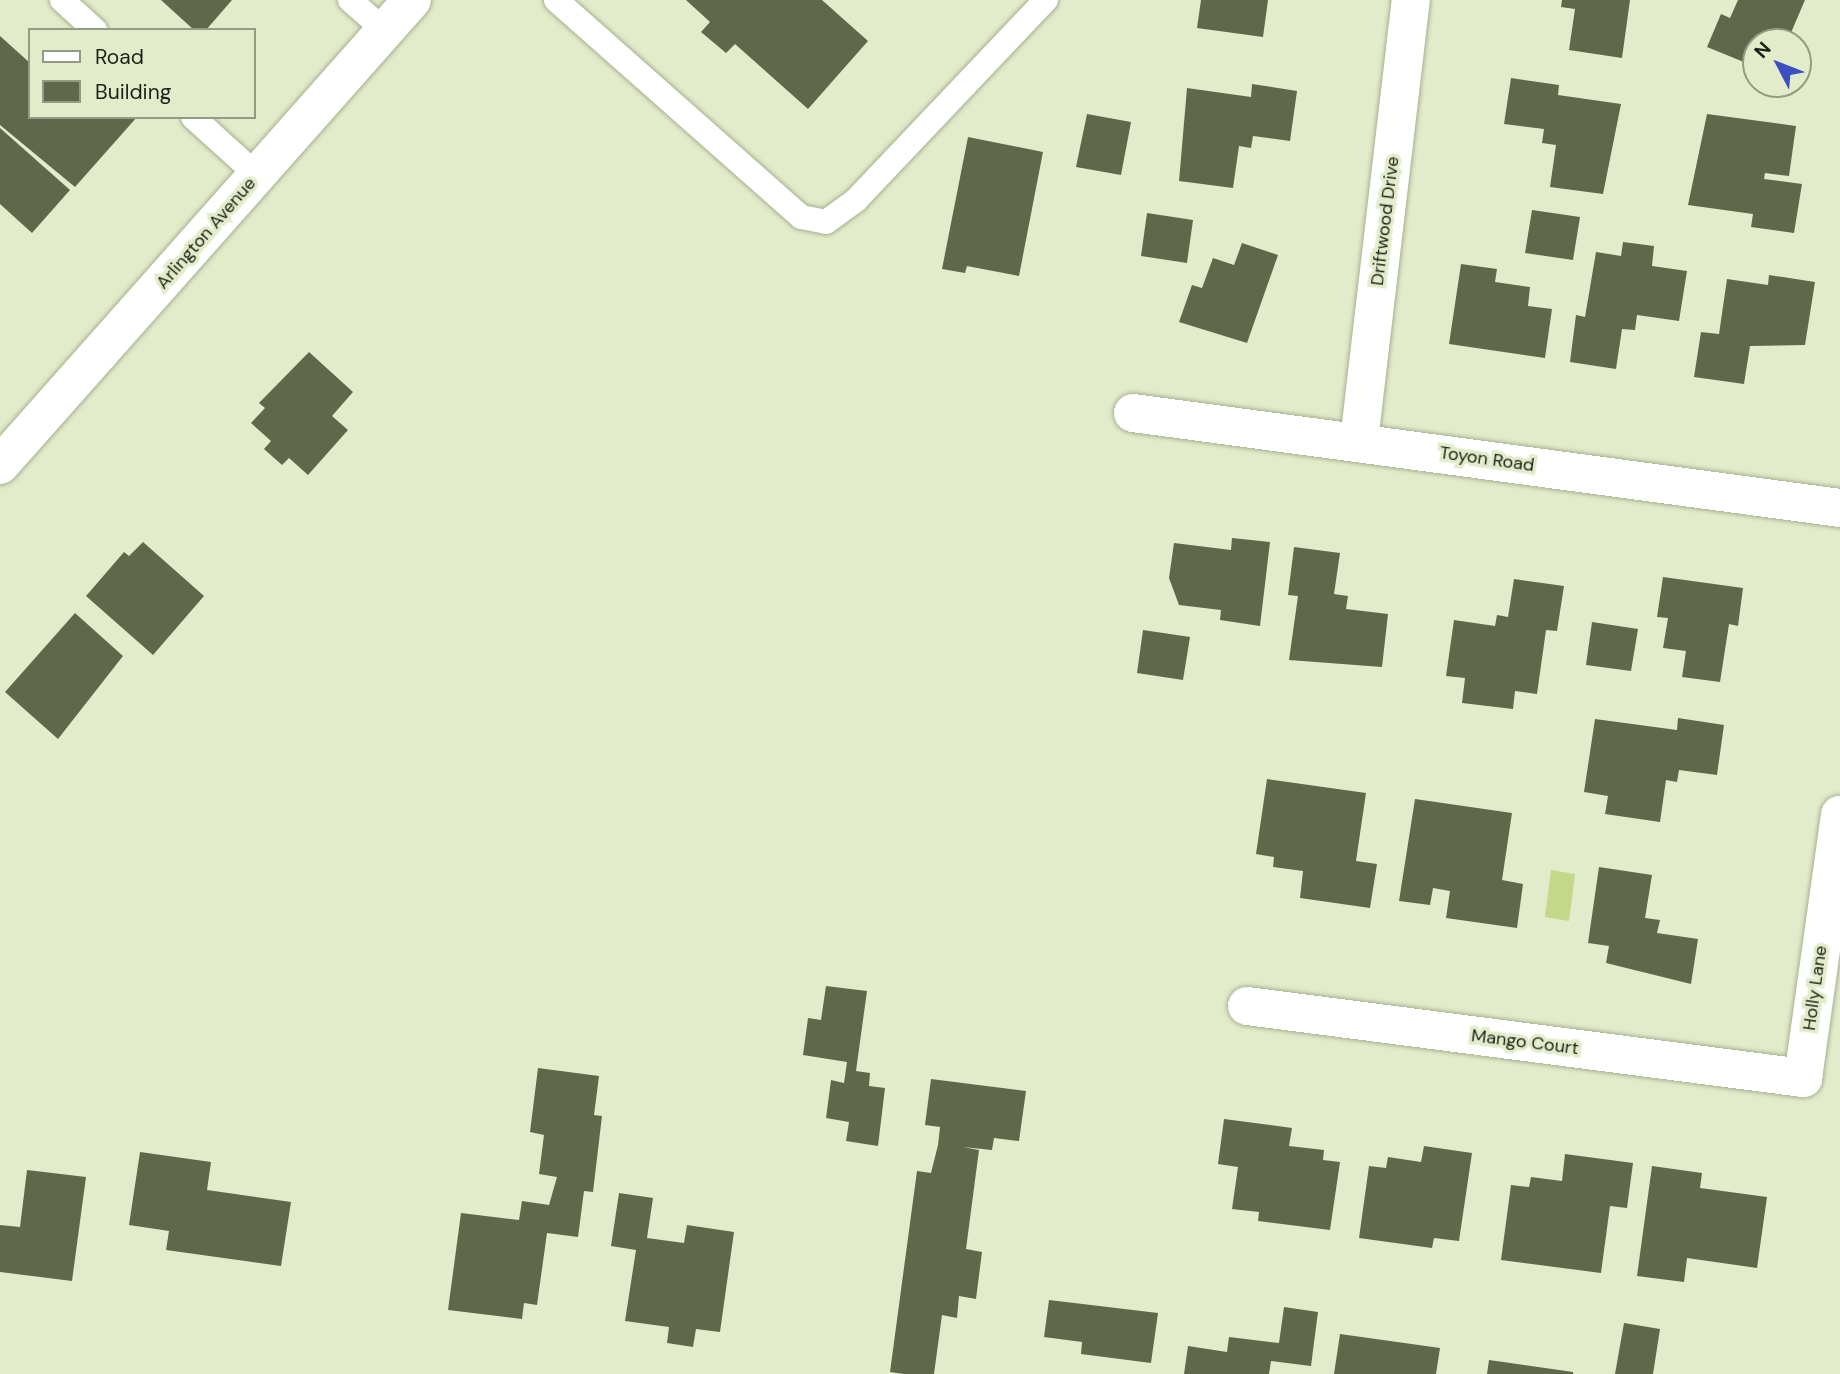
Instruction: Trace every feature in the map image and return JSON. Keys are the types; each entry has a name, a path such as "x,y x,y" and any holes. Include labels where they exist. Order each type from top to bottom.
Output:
{"street":[{"name":"Arlington Avenue","path":"3,457 412,0"},
{"name":"Driftwood Drive","path":"1359,441 1411,0"},
{"name":"Toyon Road","path":"1133,413 1359,441 1840,508"},
{"name":"Holly Lane","path":"1803,1078 1840,815"},
{"name":"Mango Court","path":"1247,1006 1803,1078"}],"lane":[{"path":"62,0 93,28"},
{"path":"350,0 385,31"},
{"path":"555,0 801,218 826,222 856,200 1046,0"},
{"path":"195,119 257,175"}],"shaded area":[{"path":"1551,870 1575,874 1569,921 1545,917"}],"building":[{"path":"161,0 232,0 208,28 192,28"},
{"path":"686,0 822,0 868,41 808,109 735,44 726,53 701,32 710,22"},
{"path":"1201,0 1268,0 1263,37 1197,28"},
{"path":"1562,0 1630,0 1622,58 1569,50 1575,9 1561,7"},
{"path":"1738,0 1805,0 1793,28 1742,28 1742,61 1707,47 1721,14 1730,18"},
{"path":"0,36 28,61 28,119 135,119 75,187 0,125"},
{"path":"1511,78 1559,85 1558,95 1621,104 1603,194 1550,187 1556,145 1542,143 1544,129 1504,124"},
{"path":"1252,84 1297,91 1290,141 1253,136 1251,148 1239,146 1233,188 1179,181 1187,88 1251,97"},
{"path":"1087,114 1131,122 1121,175 1076,167"},
{"path":"1707,114 1796,126 1789,176 1765,173 1764,179 1802,184 1794,233 1751,227 1753,214 1688,205"},
{"path":"0,128 70,190 32,233 0,204"},
{"path":"968,137 1043,152 1019,276 967,266 965,273 942,269"},
{"path":"1532,210 1580,217 1573,260 1525,253"},
{"path":"1147,213 1193,220 1187,263 1141,256"},
{"path":"1623,242 1654,246 1652,266 1687,271 1679,321 1637,315 1635,330 1622,329 1616,369 1570,362 1576,315 1585,317 1596,252 1621,256"},
{"path":"1242,243 1278,255 1247,343 1179,322 1192,285 1202,288 1213,258 1234,265"},
{"path":"1461,264 1497,269 1495,282 1530,287 1528,306 1552,309 1545,358 1449,344"},
{"path":"1769,275 1815,282 1805,345 1750,346 1744,384 1694,377 1701,332 1719,334 1727,279 1768,285"},
{"path":"309,352 353,392 332,416 348,430 308,475 289,458 282,465 264,449 271,441 251,423 265,408 259,403"},
{"path":"1232,538 1270,542 1260,626 1220,620 1221,610 1179,605 1169,578 1174,543 1231,550"},
{"path":"143,542 204,596 153,655 86,596 124,552 129,556"},
{"path":"1294,547 1340,553 1334,594 1348,596 1346,609 1388,614 1382,667 1289,660 1298,596 1288,595"},
{"path":"1663,577 1743,588 1738,626 1729,624 1720,682 1682,677 1686,651 1663,648 1668,618 1657,617"},
{"path":"1514,579 1564,586 1557,631 1546,630 1537,694 1515,691 1513,709 1462,703 1465,678 1446,676 1454,620 1495,626 1497,615 1508,617"},
{"path":"75,613 123,656 58,739 5,692"},
{"path":"1592,622 1638,629 1631,671 1586,665"},
{"path":"1143,630 1190,637 1183,680 1137,673"},
{"path":"1678,718 1724,725 1717,775 1679,770 1677,782 1666,780 1660,822 1605,814 1608,796 1584,792 1595,719 1677,730"},
{"path":"1267,779 1366,793 1356,861 1377,864 1370,908 1300,898 1303,871 1273,867 1274,857 1256,854"},
{"path":"1415,799 1512,813 1502,880 1523,884 1517,928 1446,918 1450,891 1433,888 1430,905 1399,901"},
{"path":"1599,867 1652,875 1645,918 1660,920 1657,933 1698,939 1691,984 1606,963 1609,946 1588,943"},
{"path":"826,986 867,991 856,1071 870,1073 869,1086 885,1088 878,1146 846,1141 849,1122 826,1118 831,1080 844,1083 847,1062 803,1055 808,1018 821,1020"},
{"path":"538,1068 599,1076 594,1115 602,1116 593,1192 584,1191 578,1237 547,1233 537,1305 524,1303 522,1319 448,1310 461,1213 519,1220 522,1201 549,1205 557,1177 539,1174 544,1135 530,1132"},
{"path":"931,1079 1026,1091 1019,1141 994,1138 992,1150 963,1147 979,1150 966,1249 982,1252 976,1299 959,1296 957,1318 942,1315 934,1374 904,1374 890,1372 917,1171 931,1173 938,1145 940,1127 925,1125"},
{"path":"1224,1119 1292,1128 1289,1146 1324,1150 1323,1160 1340,1162 1330,1230 1258,1221 1259,1212 1232,1209 1238,1167 1218,1164"},
{"path":"1424,1146 1472,1153 1459,1241 1434,1238 1432,1248 1359,1238 1369,1166 1386,1168 1388,1157 1421,1162"},
{"path":"140,1152 211,1162 207,1190 291,1202 281,1266 166,1250 169,1231 129,1225"},
{"path":"1565,1154 1633,1163 1627,1208 1610,1206 1601,1273 1501,1260 1511,1185 1529,1187 1531,1177 1562,1181"},
{"path":"1652,1166 1702,1173 1700,1188 1767,1197 1757,1268 1687,1258 1684,1282 1637,1276"},
{"path":"27,1170 86,1177 72,1281 0,1272 0,1225 20,1227"},
{"path":"619,1193 653,1198 647,1238 684,1243 687,1225 734,1232 720,1332 696,1329 693,1347 667,1343 669,1327 625,1321 636,1250 611,1246"},
{"path":"1049,1300 1158,1313 1151,1363 1081,1354 1082,1342 1044,1337"},
{"path":"1284,1307 1318,1312 1311,1366 1271,1361 1269,1374 1184,1374 1188,1346 1227,1352 1229,1337 1279,1343"},
{"path":"1624,1323 1660,1329 1653,1374 1615,1374"},
{"path":"1340,1334 1440,1348 1436,1374 1334,1374"},
{"path":"1489,1360 1573,1372 1573,1374 1487,1374"}]}
